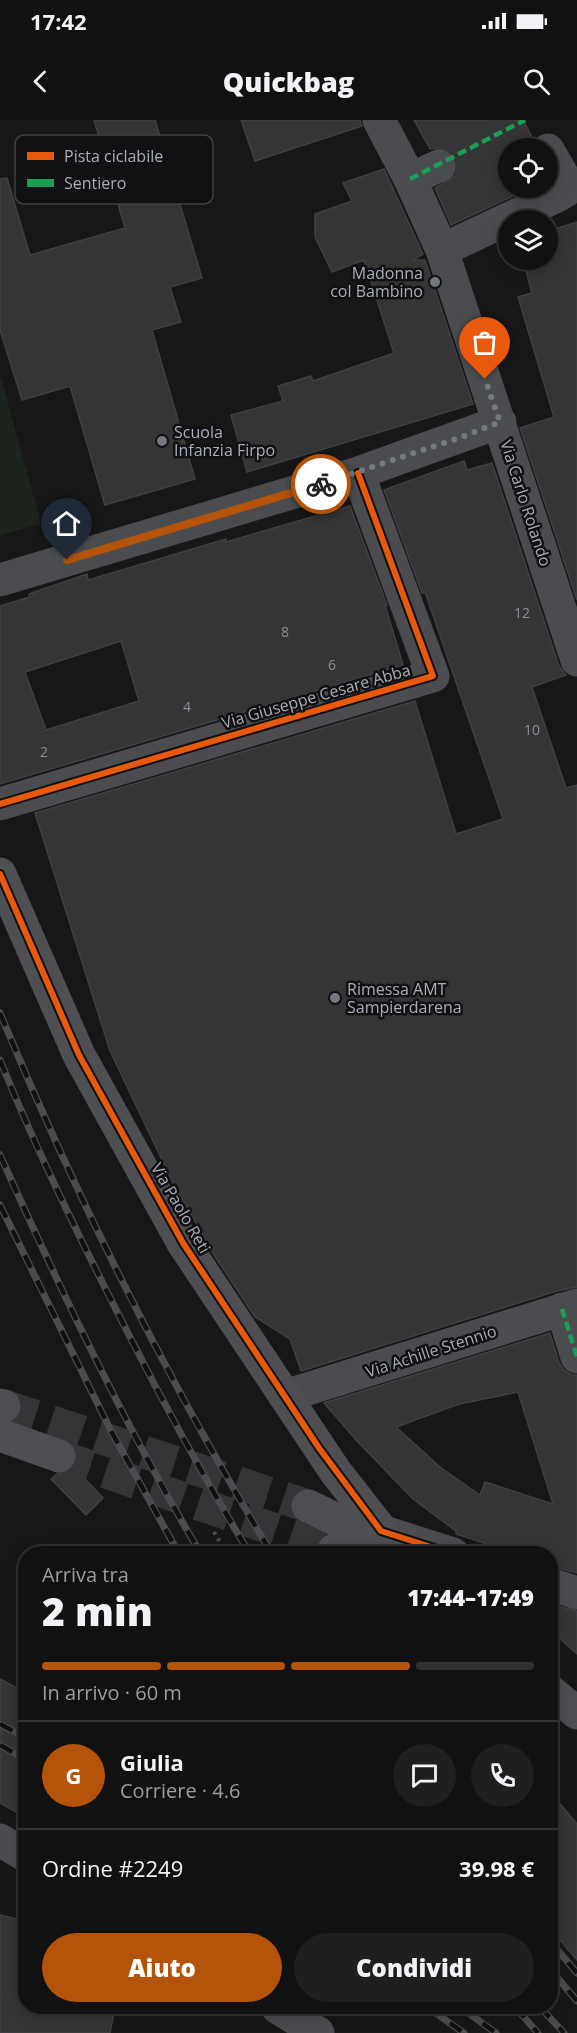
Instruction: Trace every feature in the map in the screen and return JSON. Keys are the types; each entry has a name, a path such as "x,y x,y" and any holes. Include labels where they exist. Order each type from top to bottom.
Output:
{"main road":[{"name":"Via Paolo Reti","path":"0,874 79,1055 183,1242 335,1471 388,1546"},
{"path":"1,1416 59,1456"},
{"path":"308,1506 388,1546"},
{"path":"558,1698 577,1713"}],"street":[{"name":"Via Carlo Rolando","path":"379,120 424,173 442,250 577,660"},
{"path":"442,250 559,195 573,186 558,164"},
{"path":"0,580 358,473 500,422"},
{"name":"Via Giuseppe Cesare Abba","path":"0,804 433,676 358,473"},
{"path":"570,1307 577,1357"},
{"name":"Via Achille Stennio","path":"285,1396 570,1307"},
{"path":"558,1587 577,1593"},
{"path":"0,1840 18,1851"},
{"path":"289,2014 318,2033"}],"path":[{"path":"214,1532 222,1546"}],"shaded area":[{"path":"0,374 41,524 0,535"}],"building":[{"path":"94,120 155,120 159,135 98,135"},
{"path":"241,120 360,120 362,126 255,161"},
{"path":"414,120 523,120 532,138 498,138 498,198 509,198 451,225 435,188 454,177 458,168 456,159 450,151 441,147 430,149"},
{"path":"384,169 423,254 413,260 425,260 473,404 247,472 231,415 283,401 278,386 311,376 313,381 394,353 364,260 332,272 315,237 315,214 352,201 343,183"},
{"path":"7,178 30,255 125,228 118,204 180,204 202,278 170,287 181,322 152,330 195,479 105,505 70,386 22,400 0,330 0,179"},
{"path":"577,222 577,600 520,428 554,417 518,297 532,293 526,270 558,270 558,228"},
{"name":"Rimessa AMT Sampierdarena","path":"464,461 467,470 492,463 559,666 566,675 532,687 566,788 577,785 577,1287 557,1291 301,1371 290,1339 255,1317 216,1258 173,1183 110,1051 35,813 415,701 456,834 503,819 425,592 422,593 384,490"},
{"path":"350,506 387,605 385,605 403,665 0,784 0,606 30,597 29,594 87,574 88,580 226,539 226,542","holes":["121,641 139,701 46,730 25,672"]},
{"path":"550,1333 559,1363 564,1370 577,1375 577,1573 558,1568 558,1546 493,1546 456,1534 456,1531 413,1499 324,1403","holes":["518,1392 553,1504 485,1482 480,1495 440,1467 396,1427 459,1404"]},
{"path":"74,1467 103,1498 86,1515 51,1479 57,1474 71,1471"},
{"path":"558,1606 577,1611 577,1654 558,1637"},
{"path":"0,1679 18,1689 18,1813 0,1803"},
{"path":"558,1801 577,1824 577,1960 558,1937"},
{"path":"0,1915 18,1919 18,2014 114,2014 110,2033 0,2033"}],"tunnel":[{"path":"439,166 525,120"},
{"path":"4,1406 308,1506"},
{"path":"59,1456 322,1546"}],"railway":[{"path":"0,1013 60,1152 126,1288 196,1423 267,1546"},
{"path":"0,1060 45,1165 112,1301 158,1391 245,1546"},
{"path":"0,1155 95,1358 146,1457 196,1546"},
{"path":"0,1205 111,1431 175,1546"},
{"path":"0,1724 18,1734"},
{"path":"0,1745 18,1755"},
{"path":"558,1950 577,1973"},
{"path":"558,1978 577,2001"},
{"path":"437,2014 464,2033"},
{"path":"470,2014 496,2033"},
{"path":"521,2014 538,2033"},
{"path":"546,2014 564,2033"}],"marked path":[{"path":"410,179 525,120"},
{"path":"562,1309 577,1357"}],"cycle path":[{"path":"0,804 433,676 358,473"},
{"path":"0,874 79,1055 183,1243 319,1448 381,1531 428,1546"}],"way so far":[{"path":"321,484 500,422 485,379"}],"place":[{"name":"Madonna col Bambino","path":"435,282"},
{"name":"Scuola Infanzia Firpo","path":"162,441"},
{"name":"Rimessa AMT Sampierdarena","path":"335,998"}],"route":[{"path":"67,560 321,484"}]}
